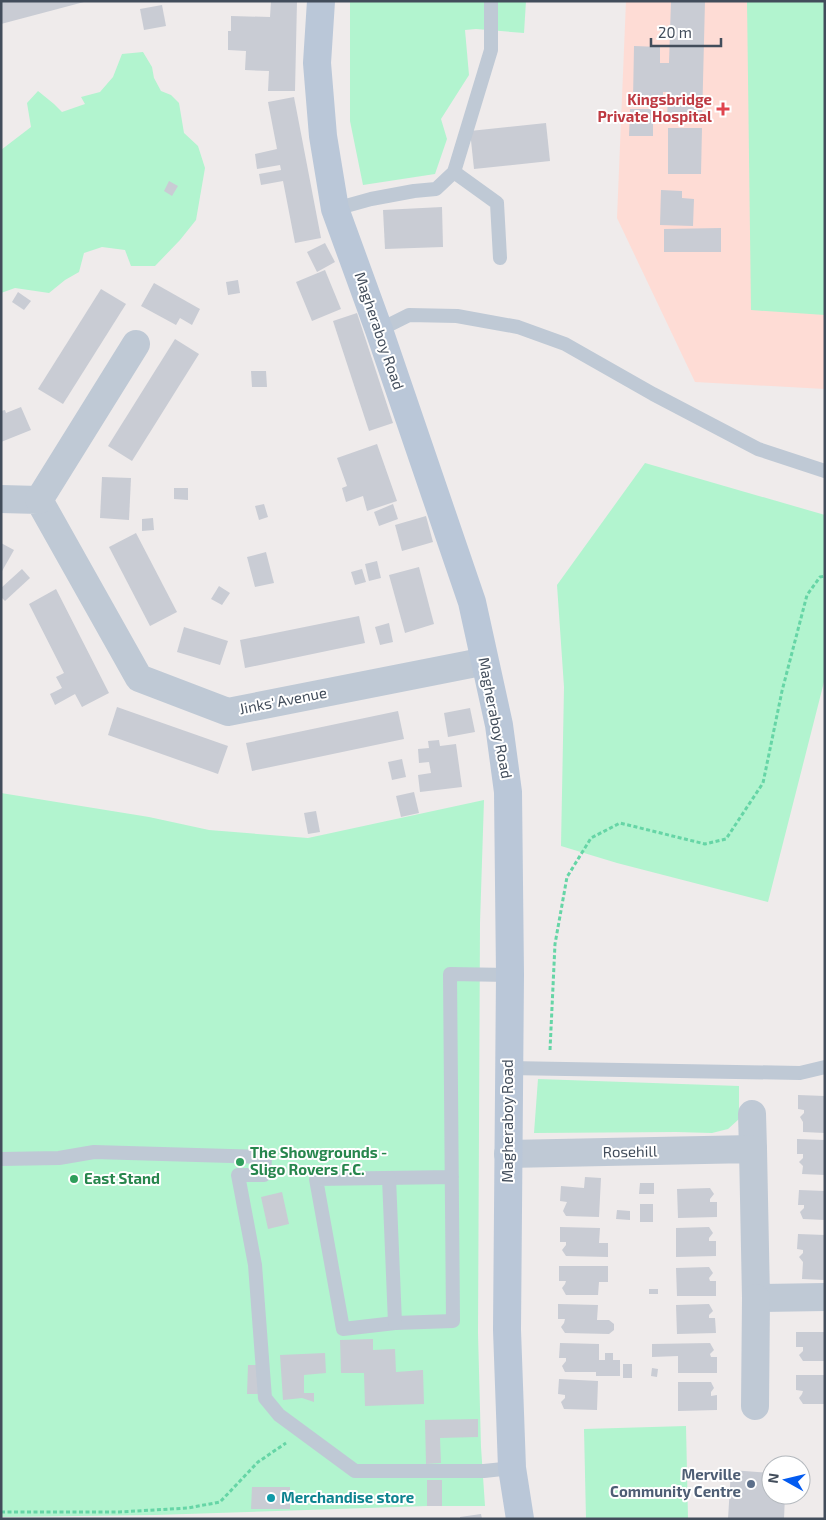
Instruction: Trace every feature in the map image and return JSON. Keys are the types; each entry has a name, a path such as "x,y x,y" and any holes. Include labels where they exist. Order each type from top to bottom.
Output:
{"street":[{"name":"Magheraboy Road","path":"321,1 317,63 323,136 335,209 379,330 472,602 499,725 508,792 510,975 507,1330 512,1468 520,1519"},
{"path":"1,499 39,500 136,344"},
{"name":"Jinks' Avenue","path":"39,500 139,678 228,712 471,664 484,659"},
{"path":"752,1114 756,1298 755,1406"},
{"name":"Rosehill","path":"508,1154 753,1149"},
{"path":"756,1298 825,1297"}],"lane":[{"path":"335,209 371,199 436,189 454,172 491,50 491,1"},
{"path":"454,172 497,203 500,258"},
{"path":"379,330 409,315 457,316 518,327 565,344 652,394 758,449 825,471"},
{"path":"452,1177 316,1179 342,1329 395,1323 453,1321 452,1177 450,974 510,975"},
{"path":"508,1068 800,1073 825,1067"},
{"path":"1,1159 59,1158 94,1152 265,1157 264,1174 238,1175 255,1265 265,1398 279,1415 355,1470 484,1471 512,1468"},
{"path":"389,1178 395,1323"}],"path":[{"path":"549,1068 555,944 567,877 591,838 620,823 705,844 726,839 763,782 782,691 807,595 820,577 825,576"},
{"path":"1,1512 119,1512 188,1508 220,1502 258,1462 303,1432"}],"shaded area":[{"name":"Kingsbridge Private Hospital","path":"626,1 825,1 825,389 695,382 617,218"}],"green space":[{"path":"350,1 526,1 524,33 476,29 465,30 469,75 441,119 447,139 435,174 363,185 350,121"},
{"path":"747,1 825,1 825,315 751,310"},
{"path":"143,52 152,67 154,78 161,91 171,95 179,103 184,133 198,146 205,168 196,220 155,266 131,266 125,250 102,247 84,253 79,272 49,293 15,288 1,293 1,150 31,127 27,103 38,91 62,112 85,104 81,97 100,92 113,77 122,54"},
{"path":"645,463 825,515 825,678 768,902 617,863 561,846 564,687 557,585"},
{"name":"The Showgrounds - Sligo Rovers F.C.","path":"1,793 149,817 209,830 308,838 484,800 480,923 478,1333 481,1447 485,1506 1,1517"},
{"path":"538,1079 739,1086 739,1119 728,1129 712,1133 534,1133"},
{"path":"686,1426 688,1519 586,1519 584,1429"}],"building":[{"path":"1,1 84,1 84,2 1,24"},
{"path":"271,1 297,1 295,91 268,91 269,71 245,70 246,51 228,50 228,31 231,31 231,16 270,17"},
{"path":"671,1 705,1 702,122 667,121 668,92 663,92 663,101 633,100 634,46 660,47 660,63 669,63"},
{"path":"162,5 166,26 144,30 140,9"},
{"path":"294,97 321,238 295,243 283,181 261,185 259,174 281,170 280,165 257,169 255,154 277,149 268,102"},
{"path":"630,109 653,109 653,136 629,136"},
{"path":"546,123 550,161 474,169 470,131"},
{"path":"668,128 702,128 701,174 668,174"},
{"path":"169,181 178,186 172,196 164,191"},
{"path":"661,190 682,191 682,198 694,199 693,226 660,225"},
{"path":"442,207 443,247 385,249 383,210"},
{"path":"721,228 721,252 664,252 664,229"},
{"path":"325,243 335,262 317,272 307,252"},
{"path":"325,270 341,309 312,321 296,282"},
{"path":"238,280 240,293 228,295 226,282"},
{"path":"154,283 200,309 192,325 180,318 176,325 141,306"},
{"path":"101,289 126,304 63,404 38,389"},
{"path":"18,292 31,301 24,310 12,302"},
{"path":"357,313 393,423 369,431 333,321"},
{"path":"175,339 199,354 132,461 108,446"},
{"path":"251,371 266,371 267,387 252,387"},
{"path":"21,407 31,430 1,442 1,411 5,410 6,413"},
{"path":"377,444 397,501 367,511 363,496 346,502 342,488 347,486 337,458"},
{"path":"102,477 131,478 129,520 100,518"},
{"path":"174,488 188,488 188,500 174,499"},
{"path":"264,504 268,517 259,520 255,506"},
{"path":"393,504 398,519 379,526 374,512"},
{"path":"426,516 433,542 402,551 395,525"},
{"path":"153,518 154,530 142,531 142,519"},
{"path":"136,533 177,612 150,626 109,547"},
{"path":"1,543 14,550 1,573"},
{"path":"266,552 274,583 255,587 247,557"},
{"path":"377,561 381,578 369,581 365,564"},
{"path":"419,567 434,624 405,633 389,575"},
{"path":"22,569 30,578 5,601 1,597 1,588"},
{"path":"362,569 366,582 355,585 351,572"},
{"path":"219,586 230,593 222,605 211,599"},
{"path":"56,589 109,693 82,707 75,694 55,705 50,694 62,688 56,677 64,673 29,604"},
{"path":"359,616 365,643 245,668 240,640"},
{"path":"389,623 393,642 380,645 375,627"},
{"path":"184,627 228,641 220,665 177,652"},
{"path":"117,707 228,746 218,774 108,735"},
{"path":"470,708 475,732 448,737 444,713"},
{"path":"398,711 404,739 252,771 246,743"},
{"path":"439,740 440,746 456,744 462,787 420,792 418,775 431,773 429,762 419,763 418,749 429,748 428,741"},
{"path":"402,759 406,777 392,780 388,762"},
{"path":"414,792 419,813 401,817 396,796"},
{"path":"316,811 320,832 308,834 304,813"},
{"path":"798,1095 825,1096 825,1133 803,1132 803,1122 800,1117 804,1110 798,1109"},
{"path":"797,1139 825,1140 825,1175 802,1174 803,1166 799,1162 803,1158 803,1154 797,1154"},
{"path":"585,1177 601,1178 599,1217 566,1216 563,1211 567,1202 560,1201 561,1186 584,1188"},
{"path":"640,1183 654,1183 654,1194 639,1194"},
{"path":"710,1188 714,1194 710,1202 717,1202 717,1217 678,1218 677,1189"},
{"path":"799,1190 825,1191 825,1220 803,1219 800,1212 804,1205 798,1205"},
{"path":"282,1192 289,1224 268,1229 261,1197"},
{"path":"640,1204 653,1204 653,1222 640,1222"},
{"path":"617,1210 630,1211 630,1220 616,1219"},
{"path":"560,1227 600,1228 599,1243 608,1243 608,1257 566,1256 562,1250 566,1242 560,1242"},
{"path":"709,1227 713,1233 709,1241 716,1241 716,1256 676,1257 676,1228"},
{"path":"798,1234 825,1235 825,1280 802,1279 803,1262 799,1257 803,1250 797,1249"},
{"path":"559,1266 608,1266 608,1282 599,1282 598,1295 566,1295 562,1288 566,1281 559,1281"},
{"path":"709,1267 713,1273 709,1278 710,1281 716,1281 716,1296 677,1296 676,1268"},
{"path":"649,1289 658,1289 658,1294 649,1294"},
{"path":"558,1304 598,1305 597,1320 609,1320 614,1324 614,1330 609,1334 565,1333 561,1327 565,1319 558,1319"},
{"path":"709,1304 713,1311 709,1318 715,1318 716,1333 677,1334 676,1305"},
{"path":"796,1332 825,1332 825,1361 803,1361 799,1355 803,1351 803,1347 796,1347"},
{"path":"373,1339 373,1350 395,1349 396,1372 423,1370 424,1404 365,1406 364,1373 341,1373 340,1340"},
{"path":"560,1343 599,1344 599,1360 605,1360 605,1353 613,1353 613,1360 620,1360 620,1376 596,1376 596,1372 565,1372 562,1366 566,1358 559,1358"},
{"path":"710,1343 714,1350 710,1354 711,1357 717,1357 717,1373 678,1373 678,1356 652,1357 652,1344"},
{"path":"325,1353 326,1373 304,1375 304,1393 314,1393 314,1402 302,1398 283,1400 280,1355"},
{"path":"623,1364 632,1364 632,1378 623,1378"},
{"path":"248,1365 258,1365 258,1394 247,1394"},
{"path":"652,1368 658,1369 657,1377 651,1376"},
{"path":"796,1375 825,1375 825,1404 803,1404 799,1398 803,1391 796,1390"},
{"path":"559,1379 598,1381 597,1410 564,1409 561,1402 565,1395 558,1394"},
{"path":"678,1382 711,1382 714,1388 711,1396 717,1395 717,1410 678,1411"},
{"path":"478,1419 478,1437 440,1438 441,1463 426,1464 425,1420"},
{"name":"Merville Community Centre","path":"731,1470 761,1472 761,1505 785,1505 784,1519 728,1519"},
{"path":"427,1480 442,1480 442,1506 427,1506"},
{"name":"Merchandise store","path":"252,1487 290,1487 290,1509 251,1509"},
{"path":"481,1514 482,1519 460,1519 460,1517"}],"place":[{"name":"Kingsbridge Private Hospital","path":"723,109"},
{"name":"The Showgrounds - Sligo Rovers F.C.","path":"240,1162"},
{"name":"East Stand","path":"74,1179"},
{"name":"Merville Community Centre","path":"751,1484"},
{"name":"Merchandise store","path":"271,1498"}]}
